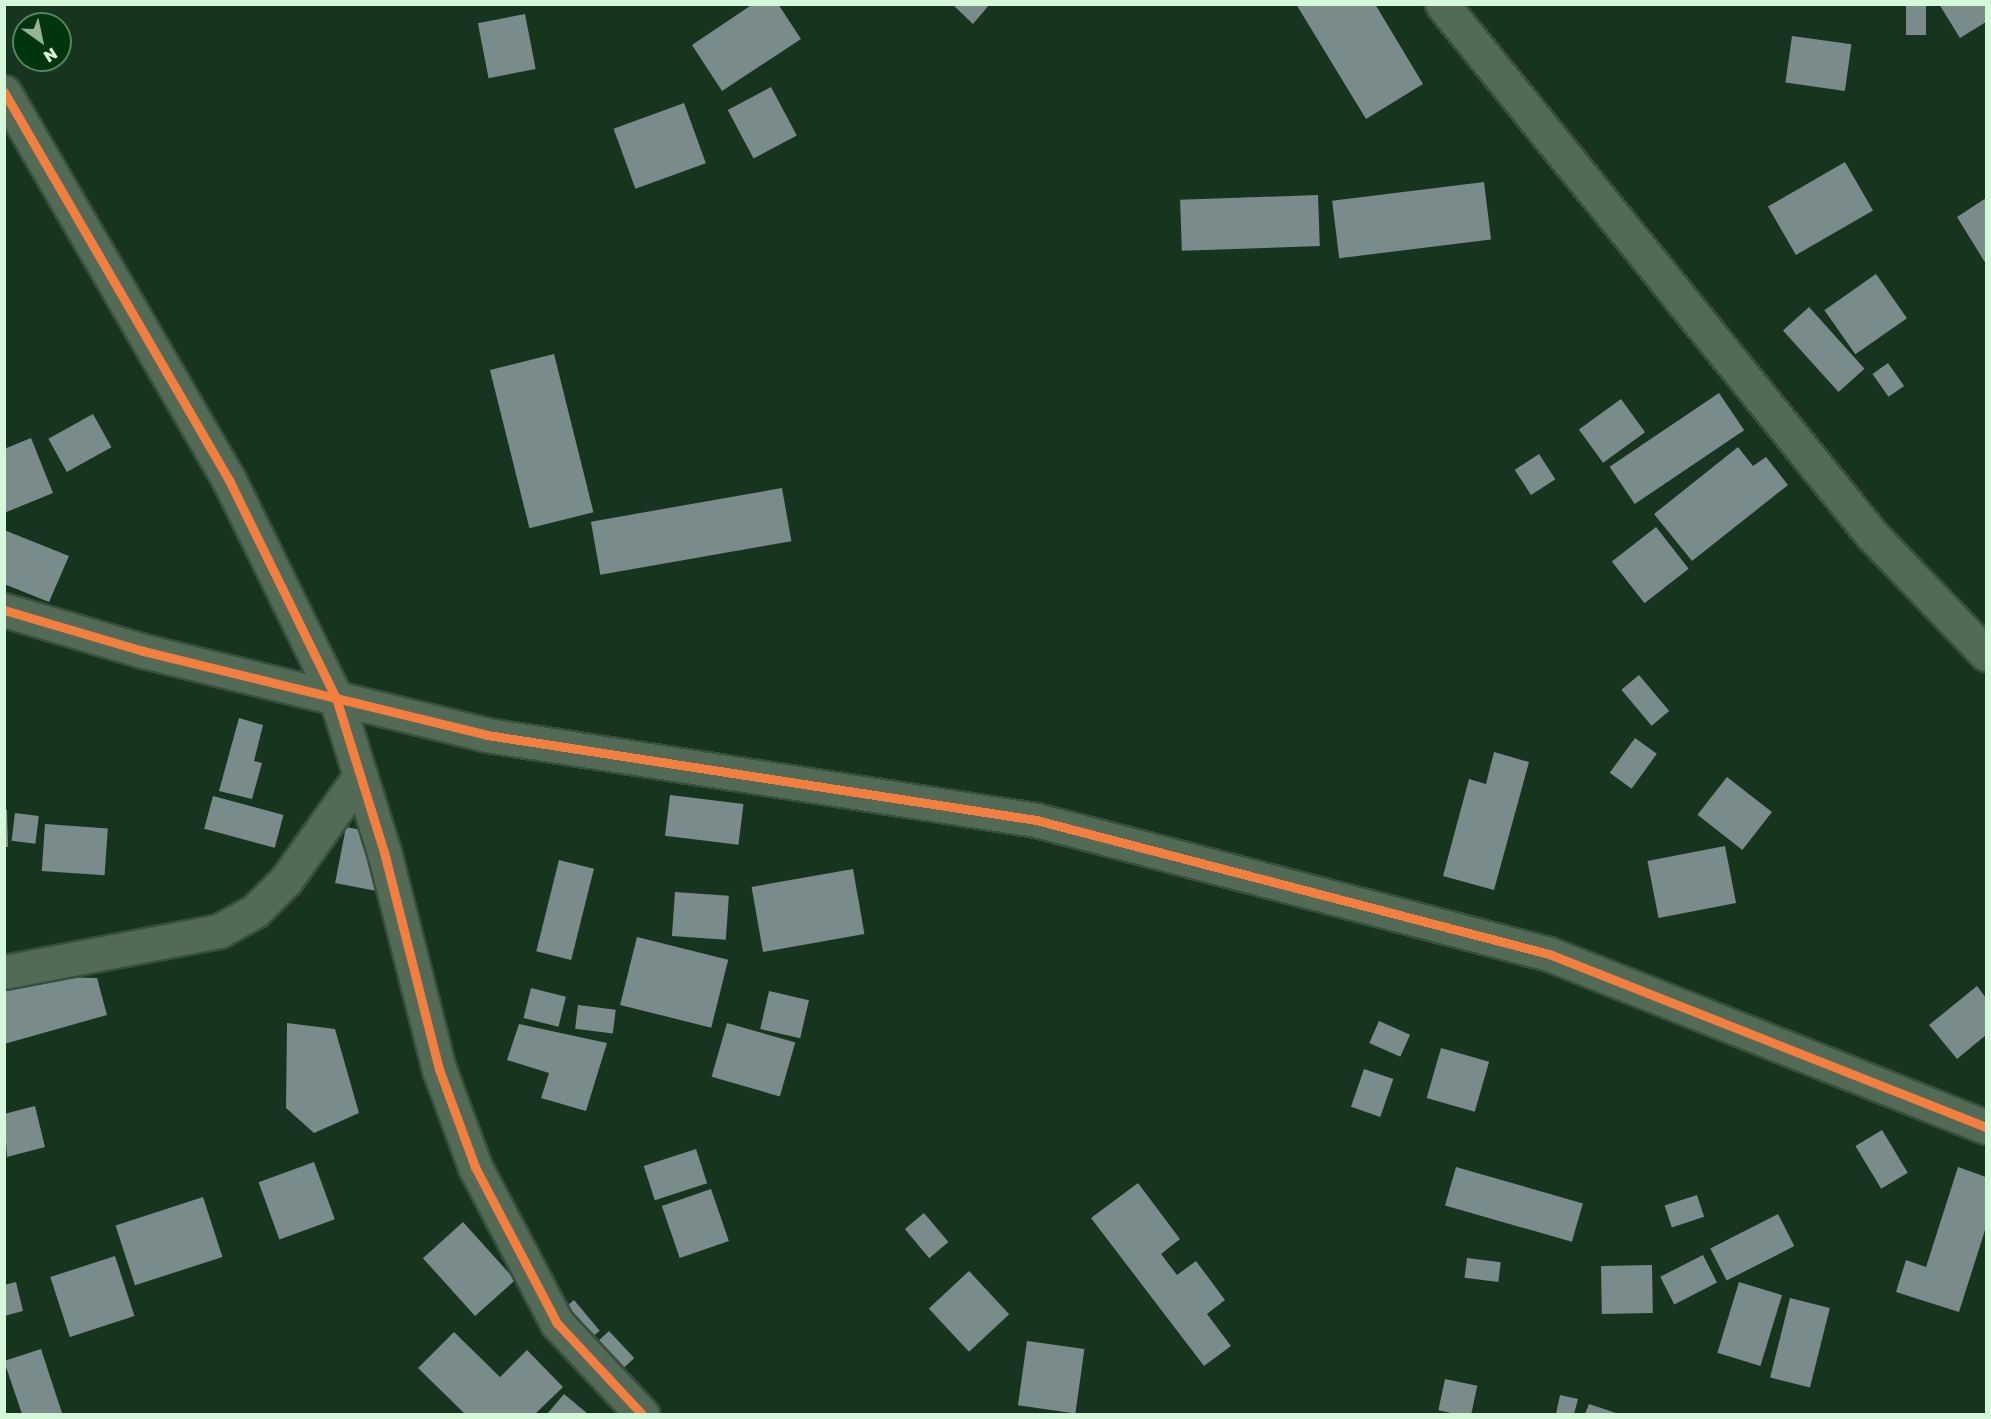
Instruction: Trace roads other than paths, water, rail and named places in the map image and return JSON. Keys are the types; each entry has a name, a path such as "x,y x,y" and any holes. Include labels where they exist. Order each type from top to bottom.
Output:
{"street":[{"path":"1442,4 1872,535 1986,654"},
{"path":"4,92 229,480 336,698 360,776 439,1069 475,1167 556,1323 642,1414"},
{"path":"4,610 336,698 487,735 1036,820 1549,954 1986,1127"},
{"path":"4,972 219,931 246,916 286,880 360,776"}]}
